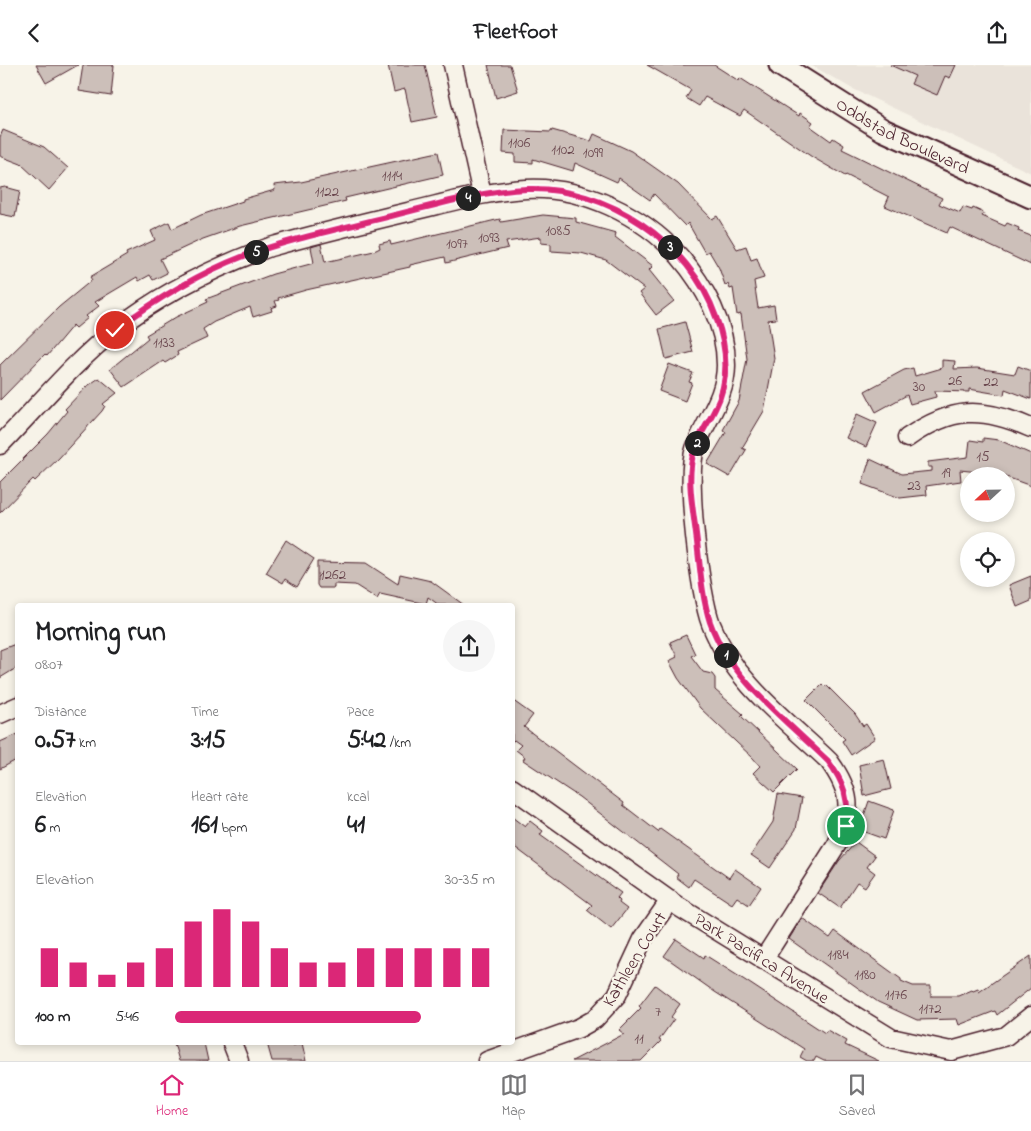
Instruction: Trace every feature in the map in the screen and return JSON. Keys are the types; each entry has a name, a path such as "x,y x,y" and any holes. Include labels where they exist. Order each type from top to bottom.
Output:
{"street":[{"path":"453,65 482,195"},
{"name":"Oddstad Boulevard","path":"780,65 882,130 1031,197"},
{"path":"0,445 94,348 138,313 188,282 242,257 270,247 482,195 529,189 554,190 581,195 605,204 653,232 691,270 706,292 723,341 726,365 724,388 694,452 690,472 704,595 710,622 735,668 828,761 840,776 846,793 848,809 846,826 837,844 763,960"},
{"path":"907,438 940,418 977,411 995,414 1031,428"},
{"path":"0,714 15,706"},
{"name":"Park Pacifica Avenue","path":"515,790 670,900 763,960 891,1038 951,1056 1006,1036 1031,1016"},
{"name":"Kathleen Court","path":"487,1061 580,1028 595,1019 617,995 643,939 670,900"},
{"path":"233,1045 239,1061"}],"shaded area":[{"path":"811,65 1031,65 1031,173 851,88"}],"building":[{"path":"36,65 78,65 46,83"},
{"path":"83,65 114,65 111,96 79,91"},
{"path":"388,65 425,65 437,117 412,122 405,89 394,92"},
{"path":"488,65 510,65 518,91 496,98"},
{"path":"647,65 714,65 739,81 740,78 799,116 800,113 813,122 810,126 831,141 833,138 844,145 842,149 942,198 939,204 960,213 963,207 972,210 973,208 984,213 982,216 1005,226 1007,223 1019,228 1018,231 1031,236 1031,265 950,227 947,233 885,206 889,197 845,176 812,157 744,110 740,116 705,97 699,106 686,98 691,90"},
{"path":"890,65 956,65 950,78 945,76 937,95 911,84 915,76"},
{"path":"3,130 44,147 68,168 49,190 21,164 0,156 0,137"},
{"path":"504,130 551,132 552,130 591,141 594,134 631,151 678,184 712,219 717,216 737,249 746,246 751,260 757,258 764,278 754,281 758,308 774,305 776,319 768,320 774,358 764,411 742,448 746,450 730,477 707,464 726,432 723,430 739,401 747,359 741,314 737,315 733,288 730,289 728,284 725,285 719,268 709,251 705,253 688,223 685,226 654,194 650,200 619,178 617,182 575,163 573,171 533,159 533,163 515,162 515,154 503,153"},
{"path":"438,152 443,175 345,198 346,201 240,226 203,239 160,259 167,273 153,280 150,275 139,281 137,277 95,302 99,306 86,316 88,318 76,328 73,325 47,356 45,354 0,400 0,365 59,307 92,280 90,277 127,255 126,253 155,240 151,231 169,222 172,229 201,215 243,201 243,199 275,190 274,185 301,182"},
{"path":"5,187 20,191 15,217 0,214 0,188"},
{"path":"543,215 576,218 576,222 616,233 615,237 653,266 649,270 674,301 656,315 639,293 644,289 606,260 581,253 551,251 551,244 541,243 541,237 506,242 508,248 446,263 445,257 410,265 410,267 306,290 278,298 279,300 275,301 277,306 271,308 272,311 253,317 250,307 214,322 203,329 207,338 177,352 178,355 165,363 163,361 124,387 110,369 148,338 146,335 176,317 208,302 206,299 273,274 314,263 311,247 321,244 325,262 374,251 380,248 379,244 390,241 391,245 500,219 501,222"},
{"path":"685,322 693,352 666,359 659,329"},
{"path":"942,360 955,361 954,369 977,368 1015,374 1018,366 1031,371 1031,399 1005,389 1004,395 969,389 969,392 935,391 936,397 910,404 907,395 876,412 865,391 904,370 913,368 915,376 942,368"},
{"path":"669,364 693,373 689,382 692,383 685,401 659,391"},
{"path":"99,378 117,393 103,404 105,406 102,411 59,458 35,481 33,479 0,513 0,482 48,434 67,411 65,409 86,387"},
{"path":"857,414 877,423 866,447 846,438"},
{"path":"983,438 999,440 1031,454 1031,486 1015,480 1015,467 960,467 960,481 926,486 927,495 900,498 862,484 870,459 902,474 932,471 932,467 928,467 928,462 968,457 970,440 983,442"},
{"path":"286,540 314,559 297,587 285,579 283,583 266,573"},
{"path":"317,562 366,563 398,584 400,574 431,581 461,603 436,603 428,597 426,603 421,603 380,594 377,599 355,585 334,584 334,588 319,588 317,585"},
{"path":"1031,576 1031,601 1017,607 1010,587 1015,587 1015,583"},
{"path":"686,635 695,654 691,656 703,672 712,674 715,678 715,690 743,714 741,716 797,769 774,792 753,773 760,766 700,708 678,678 669,661 677,657 670,642"},
{"path":"15,644 15,669 0,678 0,650"},
{"path":"822,684 825,687 826,685 855,714 863,726 866,724 875,738 851,755 842,741 845,739 806,700"},
{"path":"515,702 533,715 524,727 624,803 623,805 658,832 660,829 729,878 735,869 761,887 749,905 737,897 732,904 694,879 689,887 676,877 678,874 579,797 523,760 525,757 516,750 521,745 515,741"},
{"path":"15,735 15,761 0,769 0,742"},
{"path":"884,759 891,789 864,796 859,765"},
{"path":"778,794 802,798 796,829 770,868 751,855 773,822"},
{"path":"869,801 894,810 884,839 859,830"},
{"path":"515,819 525,827 530,821 543,831 540,835 621,893 617,898 620,901 619,903 627,909 611,929 587,910 592,905 515,847"},
{"path":"856,842 875,856 867,867 875,873 865,887 857,882 840,908 818,893 839,861"},
{"path":"802,918 830,938 835,931 901,979 901,981 913,986 931,986 931,996 958,996 978,989 979,992 1031,956 1031,988 997,1015 995,1011 959,1025 957,1019 917,1020 878,1002 789,939"},
{"path":"676,939 704,958 705,955 825,1033 827,1030 847,1041 845,1045 879,1061 824,1061 816,1057 814,1061 807,1061 800,1057 804,1049 715,992 664,956"},
{"path":"655,985 680,1004 671,1017 674,1019 659,1040 661,1041 641,1061 572,1061 624,1034 619,1030 641,1008 639,1006"},
{"path":"175,1045 204,1045 208,1061 179,1061"},
{"path":"268,1045 302,1045 306,1061 272,1061"}],"route":[{"path":"115,330 163,296 214,269 242,257 299,238 482,195 529,189 554,190 581,195 605,204 653,232 691,270 706,292 723,341 726,365 724,388 694,452 690,472 704,595 710,622 735,668 828,761 840,776 846,793 848,809 846,826"}]}
